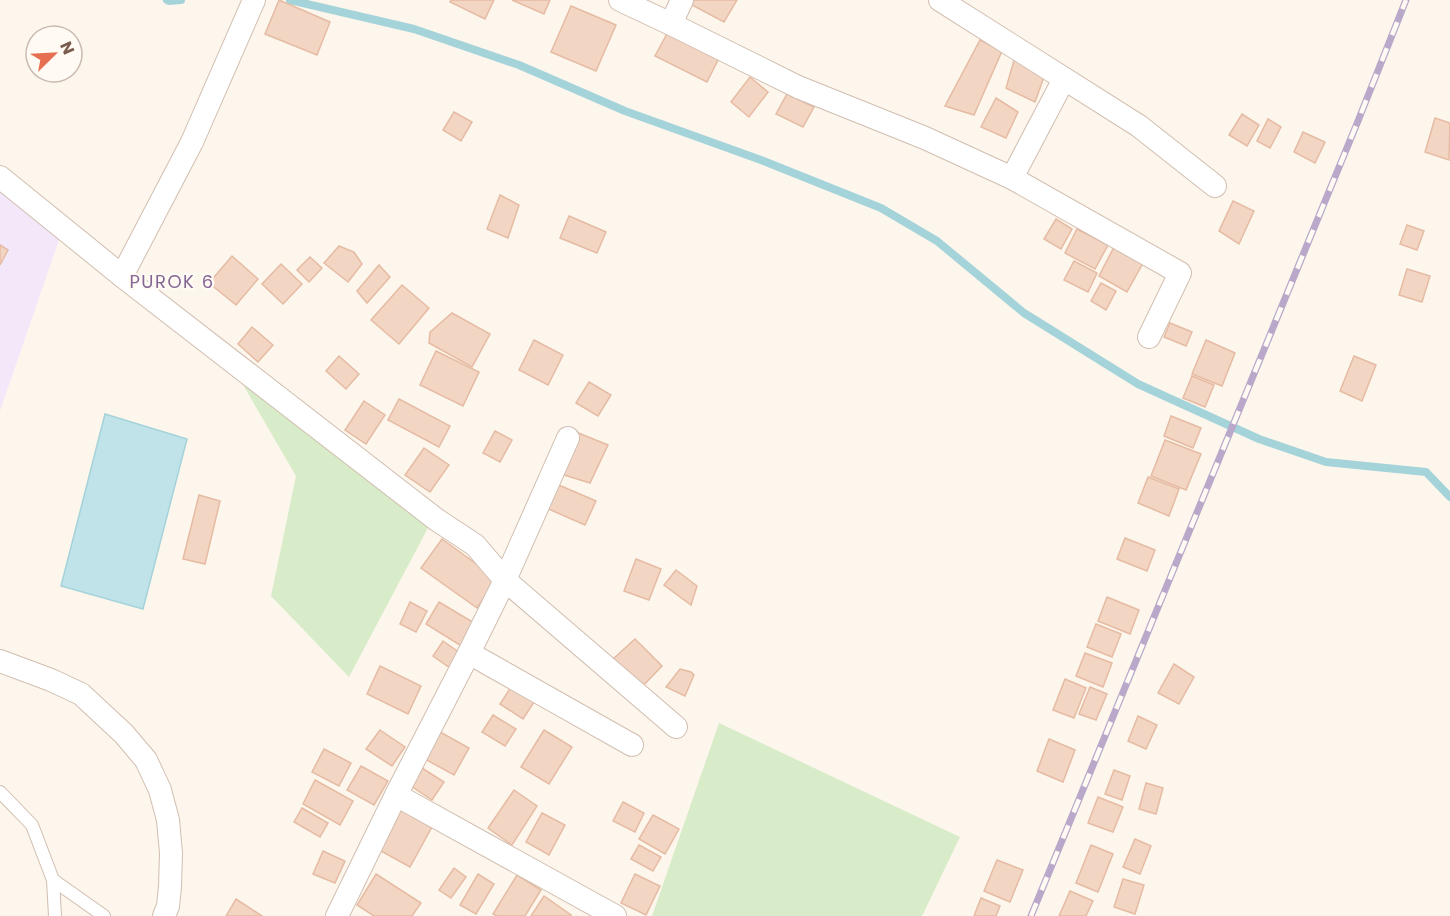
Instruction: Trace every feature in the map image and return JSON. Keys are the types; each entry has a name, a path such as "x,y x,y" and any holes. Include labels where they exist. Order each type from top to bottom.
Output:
{"street":[{"path":"122,276 192,142 254,0"},
{"path":"620,0 798,87 925,138 1012,178 1180,273 1149,337"},
{"path":"671,24 682,0"},
{"path":"940,0 1139,126 1215,186"},
{"path":"1012,178 1064,79"},
{"path":"0,177 122,276 436,520 475,545 506,580 676,727"},
{"path":"338,916 396,795 506,580 568,438"},
{"path":"469,653 632,745"},
{"path":"0,661 81,694 124,734 146,760 160,790 168,820 171,853 170,887 168,906 164,916"},
{"path":"396,795 615,916"}],"lane":[{"path":"0,792 32,825 53,880 55,916"},
{"path":"53,880 104,916"}],"shaded area":[{"path":"0,188 60,237 0,411"}],"green space":[{"path":"242,383 429,526 349,677 271,596 296,476"},
{"path":"719,723 960,837 922,916 652,916"}],"water":[{"path":"105,414 187,439 143,609 61,586"}],"building":[{"path":"279,0 330,22 317,55 265,34"},
{"path":"451,0 494,0 485,19 450,2"},
{"path":"512,0 550,0 544,14"},
{"path":"692,0 737,0 724,22 690,4"},
{"path":"571,6 616,25 596,71 551,52"},
{"path":"668,32 719,58 707,82 655,56"},
{"path":"980,40 1002,51 974,115 945,106"},
{"path":"1015,57 1045,74 1035,102 1006,88"},
{"path":"750,77 768,92 749,117 731,102"},
{"path":"787,94 814,107 803,127 776,114"},
{"path":"996,98 1018,112 1006,138 981,127"},
{"path":"454,112 472,122 461,141 443,130"},
{"path":"1242,114 1259,125 1247,146 1229,135"},
{"path":"1435,118 1450,123 1449,160 1425,152"},
{"path":"1268,119 1281,127 1270,148 1257,141"},
{"path":"1303,132 1325,142 1315,163 1294,152"},
{"path":"500,195 519,205 508,238 487,229"},
{"path":"1233,201 1254,211 1239,244 1219,231"},
{"path":"569,216 606,232 597,253 560,238"},
{"path":"1056,219 1072,229 1061,249 1044,239"},
{"path":"1407,225 1424,231 1417,250 1400,244"},
{"path":"1077,229 1108,245 1095,269 1065,253"},
{"path":"0,245 8,250 0,265"},
{"path":"339,246 354,252 362,264 348,282 324,263"},
{"path":"1114,247 1143,263 1127,292 1099,276"},
{"path":"232,256 258,279 236,305 209,283"},
{"path":"310,257 322,268 309,282 297,270"},
{"path":"1074,261 1097,273 1088,292 1064,280"},
{"path":"281,264 302,284 283,304 262,284"},
{"path":"379,265 390,277 367,303 357,291"},
{"path":"1407,269 1430,276 1422,302 1399,295"},
{"path":"1101,283 1116,291 1106,310 1091,301"},
{"path":"402,285 429,308 399,344 371,320"},
{"path":"452,313 490,334 472,367 429,343 430,332"},
{"path":"1170,323 1192,332 1186,346 1164,337"},
{"path":"252,327 273,345 258,362 238,344"},
{"path":"534,340 563,355 548,385 519,370"},
{"path":"1206,340 1235,353 1222,386 1192,374"},
{"path":"436,351 479,372 463,406 420,385"},
{"path":"339,356 359,374 346,389 326,371"},
{"path":"1354,356 1376,365 1362,401 1340,391"},
{"path":"1192,376 1214,385 1205,407 1183,398"},
{"path":"589,382 611,395 598,416 576,403"},
{"path":"399,399 450,426 439,447 388,420"},
{"path":"364,401 385,415 366,444 345,430"},
{"path":"1171,416 1201,428 1193,448 1164,436"},
{"path":"571,430 608,445 590,483 561,474"},
{"path":"495,431 512,440 500,462 483,453"},
{"path":"1165,440 1201,454 1186,490 1151,476"},
{"path":"424,448 449,465 430,492 405,475"},
{"path":"1148,477 1179,489 1169,516 1138,503"},
{"path":"554,483 596,501 585,525 544,507"},
{"path":"199,495 220,501 205,564 183,559"},
{"path":"1125,538 1155,550 1147,571 1117,559"},
{"path":"442,539 497,579 477,608 421,568"},
{"path":"636,559 661,569 649,600 624,591"},
{"path":"676,570 697,586 691,605 664,585"},
{"path":"1107,597 1139,610 1130,634 1098,621"},
{"path":"410,602 427,611 416,632 400,624"},
{"path":"439,602 476,624 463,647 426,624"},
{"path":"1096,624 1121,634 1112,657 1087,647"},
{"path":"635,639 662,666 641,688 613,659"},
{"path":"443,641 460,653 450,668 433,656"},
{"path":"1085,653 1112,663 1103,687 1076,676"},
{"path":"1174,664 1194,677 1179,704 1158,693"},
{"path":"380,666 421,686 408,714 367,694"},
{"path":"680,669 694,675 685,696 666,687"},
{"path":"1065,679 1086,688 1074,718 1053,710"},
{"path":"513,684 536,699 523,719 500,704"},
{"path":"1090,687 1107,694 1096,720 1079,714"},
{"path":"493,715 516,729 505,746 482,732"},
{"path":"1138,716 1157,725 1146,749 1128,741"},
{"path":"380,730 405,747 392,766 366,749"},
{"path":"544,730 572,747 549,784 521,767"},
{"path":"440,732 469,748 454,775 425,759"},
{"path":"1049,739 1075,750 1063,782 1037,771"},
{"path":"324,749 351,763 339,786 312,772"},
{"path":"361,766 388,781 374,805 347,790"},
{"path":"422,768 444,782 432,800 411,786"},
{"path":"1114,770 1130,776 1122,800 1105,794"},
{"path":"315,780 353,801 340,825 303,804"},
{"path":"1146,783 1163,788 1156,814 1139,809"},
{"path":"514,790 537,806 512,845 488,828"},
{"path":"1098,797 1123,807 1113,832 1088,823"},
{"path":"623,802 644,813 635,832 613,821"},
{"path":"402,807 433,825 410,867 379,850"},
{"path":"302,808 328,823 320,837 294,822"},
{"path":"542,813 565,825 549,855 526,842"},
{"path":"653,815 679,829 665,854 639,839"},
{"path":"1135,839 1151,846 1140,874 1123,867"},
{"path":"639,845 661,857 653,871 631,859"},
{"path":"1091,845 1113,854 1098,892 1076,883"},
{"path":"323,851 345,861 335,883 313,874"},
{"path":"997,860 1023,870 1010,902 984,891"},
{"path":"454,868 466,877 451,898 439,890"},
{"path":"376,874 421,903 412,916 374,916 357,905"},
{"path":"478,874 494,884 476,914 460,905"},
{"path":"635,874 660,886 646,915 621,903"},
{"path":"517,875 541,890 525,916 493,914"},
{"path":"1123,879 1144,885 1135,914 1114,907"},
{"path":"1070,891 1093,901 1086,916 1059,916"},
{"path":"544,896 571,915 571,916 531,916"},
{"path":"981,898 1000,906 996,916 974,916"},
{"path":"236,899 262,916 226,916"}],"waterway":[{"path":"167,0 181,0"},
{"path":"290,0 414,29 519,65 625,111 761,160 881,208 937,241 1024,313 1138,384 1259,439 1326,462 1426,472 1450,497"}],"railway":[{"path":"1031,916 1406,0"}],"district":[{"name":"PUROK 6","path":"172,282"}]}
